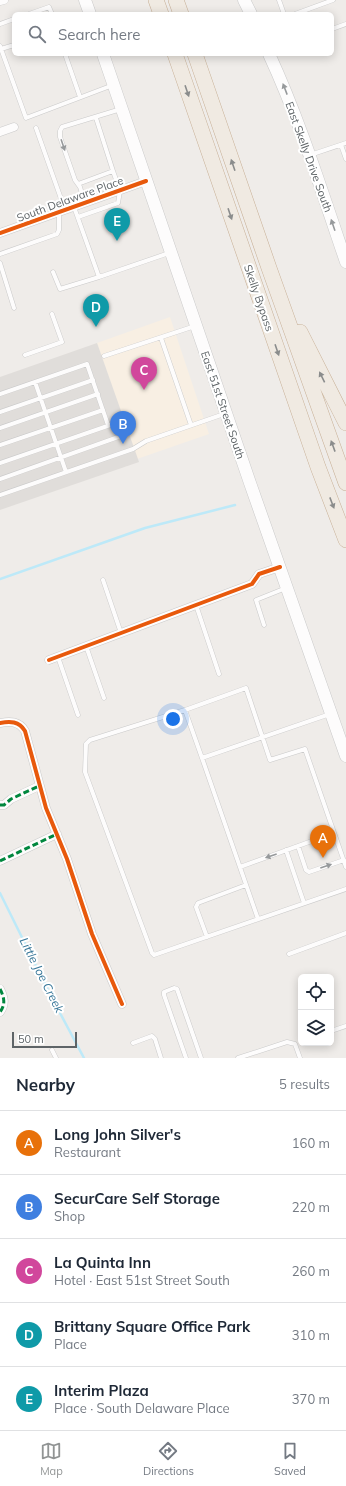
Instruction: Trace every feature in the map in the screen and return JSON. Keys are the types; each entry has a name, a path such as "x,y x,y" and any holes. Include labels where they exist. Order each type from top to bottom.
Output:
{"highway":[{"path":"156,0 160,12"},
{"path":"176,0 180,12"},
{"name":"Skelly Bypass","path":"176,56 318,467 346,540"},
{"name":"Skelly Bypass","path":"196,56 269,268 346,483"},
{"path":"269,268 346,423"}],"main road":[{"path":"85,0 89,12"},
{"path":"244,0 249,12"},
{"name":"East 51st Street South","path":"104,56 170,252 346,756"},
{"name":"East Skelly Drive South","path":"270,56 281,79 310,155 346,262"}],"street":[{"path":"0,1 4,0"},
{"path":"0,132 14,127"},
{"name":"South Delaware Place","path":"0,233 146,181"},
{"path":"49,660 252,584 259,574 280,567"},
{"path":"0,723 17,723 22,726 25,731 46,808 68,860 92,934 122,1004"},
{"path":"0,805 4,805 11,799 39,786"},
{"path":"0,861 57,834"},
{"path":"0,989 4,996 4,1007 0,1012"}],"lane":[{"path":"279,0 283,12"},
{"path":"301,12 333,0"},
{"path":"35,12 49,7 51,12"},
{"path":"0,24 12,20"},
{"path":"334,28 346,24"},
{"path":"12,45 1,48 26,118 114,85"},
{"path":"67,56 80,97"},
{"path":"85,203 60,137 60,131 62,128 87,119 96,118 122,109"},
{"path":"78,217 118,203 120,190 96,118"},
{"path":"0,254 57,234 59,230 62,212 36,128"},
{"path":"310,155 346,143"},
{"path":"341,144 346,159"},
{"path":"78,184 113,171"},
{"path":"74,207 99,277"},
{"path":"53,272 60,289 170,252"},
{"path":"0,263 14,308"},
{"path":"25,355 62,342 52,314"},
{"path":"104,356 196,326"},
{"path":"161,338 191,425"},
{"path":"0,394 87,364 108,425"},
{"path":"0,412 93,380"},
{"path":"35,382 66,472"},
{"path":"0,428 98,394"},
{"path":"0,446 103,410"},
{"path":"0,495 133,449 146,441 226,413"},
{"path":"0,463 116,423 121,436 0,479"},
{"path":"103,580 121,633"},
{"path":"264,625 256,600 287,588"},
{"path":"196,605 219,674"},
{"path":"86,646 104,698"},
{"path":"58,657 78,715"},
{"path":"346,868 305,749 270,760 246,688 185,710 90,740 86,744 85,772 154,955 346,889"},
{"path":"185,710 258,919"},
{"path":"202,758 331,714"},
{"path":"240,867 334,833"},
{"path":"298,846 306,870 309,872 344,860"},
{"path":"286,850 304,903"},
{"path":"207,937 196,907 198,903 246,885"},
{"path":"289,954 346,933"},
{"path":"186,1058 164,996 164,992 174,988 177,989 201,1058"},
{"path":"334,1030 346,1026"},
{"path":"133,1043 152,1036 155,1039 162,1058"},
{"path":"238,1058 287,1042 295,1044 298,1043"},
{"path":"295,1044 300,1058"},
{"path":"52,1050 56,1058"}],"shaded area":[{"path":"170,317 209,434 137,459 97,343"},
{"path":"97,343 139,462 0,510 0,377"}],"waterway":[{"path":"0,579 145,528 235,505"},
{"name":"Little Joe Creek","path":"0,893 52,998 84,1058"}],"marked path":[{"path":"0,805 4,805 11,799 39,786"},
{"path":"0,861 57,834"},
{"path":"0,989 4,1000 0,1012"}],"cycle path":[{"path":"0,233 146,181"},
{"path":"49,660 252,584 259,574 280,567"},
{"path":"0,723 14,722 20,725 25,731 46,808 67,859 92,934 122,1004"}],"place":[{"name":"Interim Plaza","path":"117,241"},
{"name":"Brittany Square Office Park","path":"96,327"},
{"name":"La Quinta Inn","path":"144,390"},
{"name":"SecurCare Self Storage","path":"123,444"},
{"name":"Long John Silver's","path":"323,858"}]}
